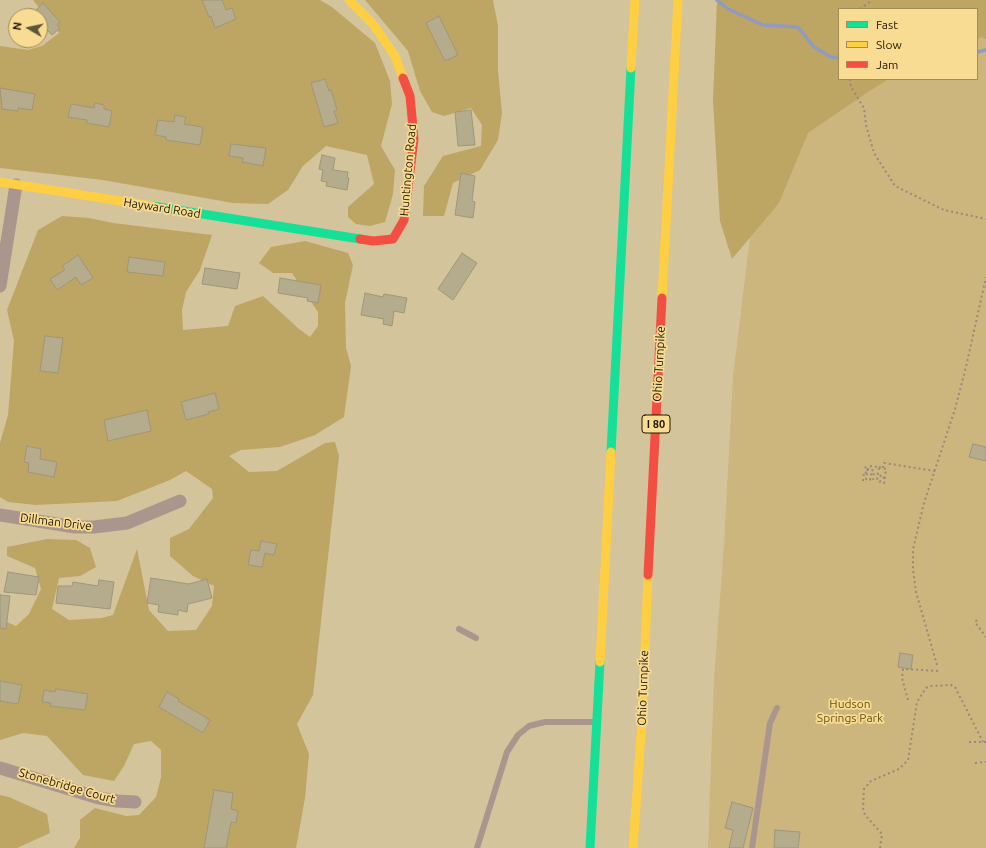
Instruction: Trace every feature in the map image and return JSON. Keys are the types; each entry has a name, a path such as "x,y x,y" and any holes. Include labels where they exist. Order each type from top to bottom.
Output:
{"main road":[{"name":"Huntington Road","path":"324,233 373,241 393,239 404,220 411,169 413,116 410,96 403,73 395,56 374,24 349,0"},
{"path":"590,848 598,722 635,0"},
{"name":"Ohio Turnpike","path":"633,848 642,720 647,591 678,0"},
{"name":"Hayward Road","path":"0,182 324,233"}],"street":[{"path":"0,286 16,185"},
{"name":"Dillman Drive","path":"0,514 75,527 94,527 127,523 180,501"},
{"name":"Stonebridge Court","path":"0,768 99,798 135,802"}],"lane":[{"path":"459,629 476,638"},
{"path":"752,848 770,723 777,708"},
{"path":"476,848 507,752 518,735 529,726 545,722 570,720 598,722"}],"path":[{"path":"861,8 872,0"},
{"path":"850,80 851,87 864,108 866,126 874,153 895,186 944,210 986,219"},
{"path":"937,665 916,592 913,559 916,533 966,367 986,277"},
{"path":"883,468 884,463 935,471"},
{"path":"866,465 865,470 868,471"},
{"path":"873,480 874,471 872,470 870,480 866,479 868,466 883,468 886,469 886,471"},
{"path":"878,467 877,480 880,481 880,483"},
{"path":"863,481 864,472 868,471"},
{"path":"881,471 886,471"},
{"path":"884,484 886,471"},
{"path":"881,475 880,477 885,478"},
{"path":"977,620 975,622 986,637"},
{"path":"908,700 902,678 903,668 939,671"},
{"path":"880,848 882,834 865,815 863,808 864,789 871,781 899,769 905,764 909,756 917,702 926,688 947,685 956,687 983,742"},
{"path":"969,742 986,742"},
{"path":"974,762 986,762"}],"green space":[{"name":"Hudson Springs Park","path":"986,0 986,848 708,848 714,679 724,545 733,376 778,11"}],"shaded area":[{"path":"33,0 320,0 332,7 375,43 390,81 392,104 381,146 395,170 393,194 385,222 370,226 356,224 348,217 348,207 374,184 367,155 326,146 303,166 288,190 268,204 233,203 103,180 0,168 0,46 28,50 35,48 48,48 48,41 59,33 48,19 48,8 39,8"},
{"path":"365,0 493,0 498,26 498,70 502,113 498,140 480,170 453,183 444,216 423,216 424,186 443,156 481,146 482,125 471,108 444,116 432,112 420,91 408,51"},
{"path":"717,0 986,0 986,39 982,37 978,39 978,8 838,8 838,80 887,80 808,133 779,203 732,259 720,221 713,101"},
{"path":"62,216 89,218 113,223 212,235 200,270 186,292 182,310 183,330 228,326 235,306 263,296 299,329 310,337 318,326 318,312 292,273 273,273 259,263 271,247 305,241 348,253 353,265 345,303 346,348 351,366 344,417 315,435 280,447 241,450 229,456 249,472 277,471 325,443 335,442 339,456 313,695 297,724 309,754 305,798 296,848 74,848 80,838 80,820 95,808 126,816 139,815 156,797 161,777 161,750 151,741 134,744 124,766 114,781 83,775 47,736 23,733 0,740 0,619 16,626 29,614 41,589 35,568 7,556 7,547 47,539 76,540 90,548 96,567 80,576 59,578 52,609 69,620 101,618 113,615 137,549 149,610 168,631 196,630 212,606 214,586 193,576 170,556 170,538 189,529 213,498 212,489 186,471 170,480 117,501 36,505 8,502 0,497 0,443 8,415 14,341 7,310 38,230"},
{"path":"0,795 9,797 47,814 50,833 17,848 0,848"}],"building":[{"path":"202,0 222,0 226,10 232,8 236,19 215,28 211,16 209,17"},
{"path":"43,3 47,8 38,8"},
{"path":"48,9 60,22 57,25 60,28 52,35 48,31"},
{"path":"439,16 458,55 445,61 426,23"},
{"path":"325,79 329,91 331,90 337,110 334,111 338,123 324,127 311,83"},
{"path":"0,88 35,94 32,110 18,108 18,111 2,109"},
{"path":"95,103 104,105 104,109 112,111 109,127 87,123 87,120 68,117 71,104 94,108"},
{"path":"471,110 475,145 458,146 455,112"},
{"path":"175,115 186,117 184,124 203,127 200,145 166,140 166,137 155,135 158,120 174,122"},
{"path":"231,144 266,148 263,166 242,162 243,158 229,156"},
{"path":"322,155 335,158 333,170 348,172 347,178 349,178 347,190 326,186 327,182 321,181 323,170 319,169"},
{"path":"461,173 475,176 472,201 475,202 473,218 455,215"},
{"path":"462,253 477,263 453,300 438,289"},
{"path":"78,255 93,278 81,285 76,277 57,290 50,279 65,270 62,266"},
{"path":"129,257 165,262 163,276 127,272"},
{"path":"205,268 240,273 237,289 202,284"},
{"path":"280,278 321,285 318,303 307,301 308,298 278,293"},
{"path":"365,293 383,297 384,294 407,298 404,313 394,311 392,326 383,324 384,319 361,315"},
{"path":"45,336 63,338 58,373 40,371"},
{"path":"215,393 219,409 208,412 209,414 186,420 181,402"},
{"path":"147,410 151,431 108,441 104,420"},
{"path":"973,444 986,447 986,461 969,457"},
{"path":"27,446 41,449 40,459 57,462 54,477 28,472 29,463 24,462"},
{"path":"261,541 277,544 274,555 265,553 262,567 248,565 251,550 259,551"},
{"path":"8,572 39,577 36,595 4,592"},
{"path":"151,578 189,584 207,579 212,598 188,604 187,612 178,610 178,615 158,612 159,605 147,603"},
{"path":"99,580 114,582 110,609 56,603 58,586 72,586 73,582 98,586"},
{"path":"0,595 10,596 6,629 0,628"},
{"path":"900,653 913,655 911,669 898,667"},
{"path":"0,681 22,685 18,704 0,701"},
{"path":"56,689 88,694 85,710 50,706 51,703 42,702 44,690 55,692"},
{"path":"167,692 179,699 178,701 210,720 203,733 159,707"},
{"path":"214,790 233,793 231,809 238,811 236,823 231,822 226,848 204,848"},
{"path":"732,802 753,808 743,848 729,848 733,830 725,828"},
{"path":"775,830 800,832 798,848 774,848"}],"waterway":[{"path":"717,0 728,9 763,25 798,27 814,47 831,57 838,58"},
{"path":"978,52 986,50"}],"traffic: fast":[{"path":"611,452 631,68"},
{"path":"152,206 360,239"},
{"path":"590,848 600,662"}],"traffic: slow":[{"path":"349,0 373,24 395,56 403,78"},
{"path":"631,68 635,0"},
{"path":"662,298 678,0"},
{"path":"0,182 152,206"},
{"path":"600,662 611,452"},
{"path":"633,848 642,720 648,575"}],"traffic: jam":[{"path":"360,239 373,241 393,239 404,220 414,139 410,96 403,78"},
{"path":"648,575 662,298"}]}
